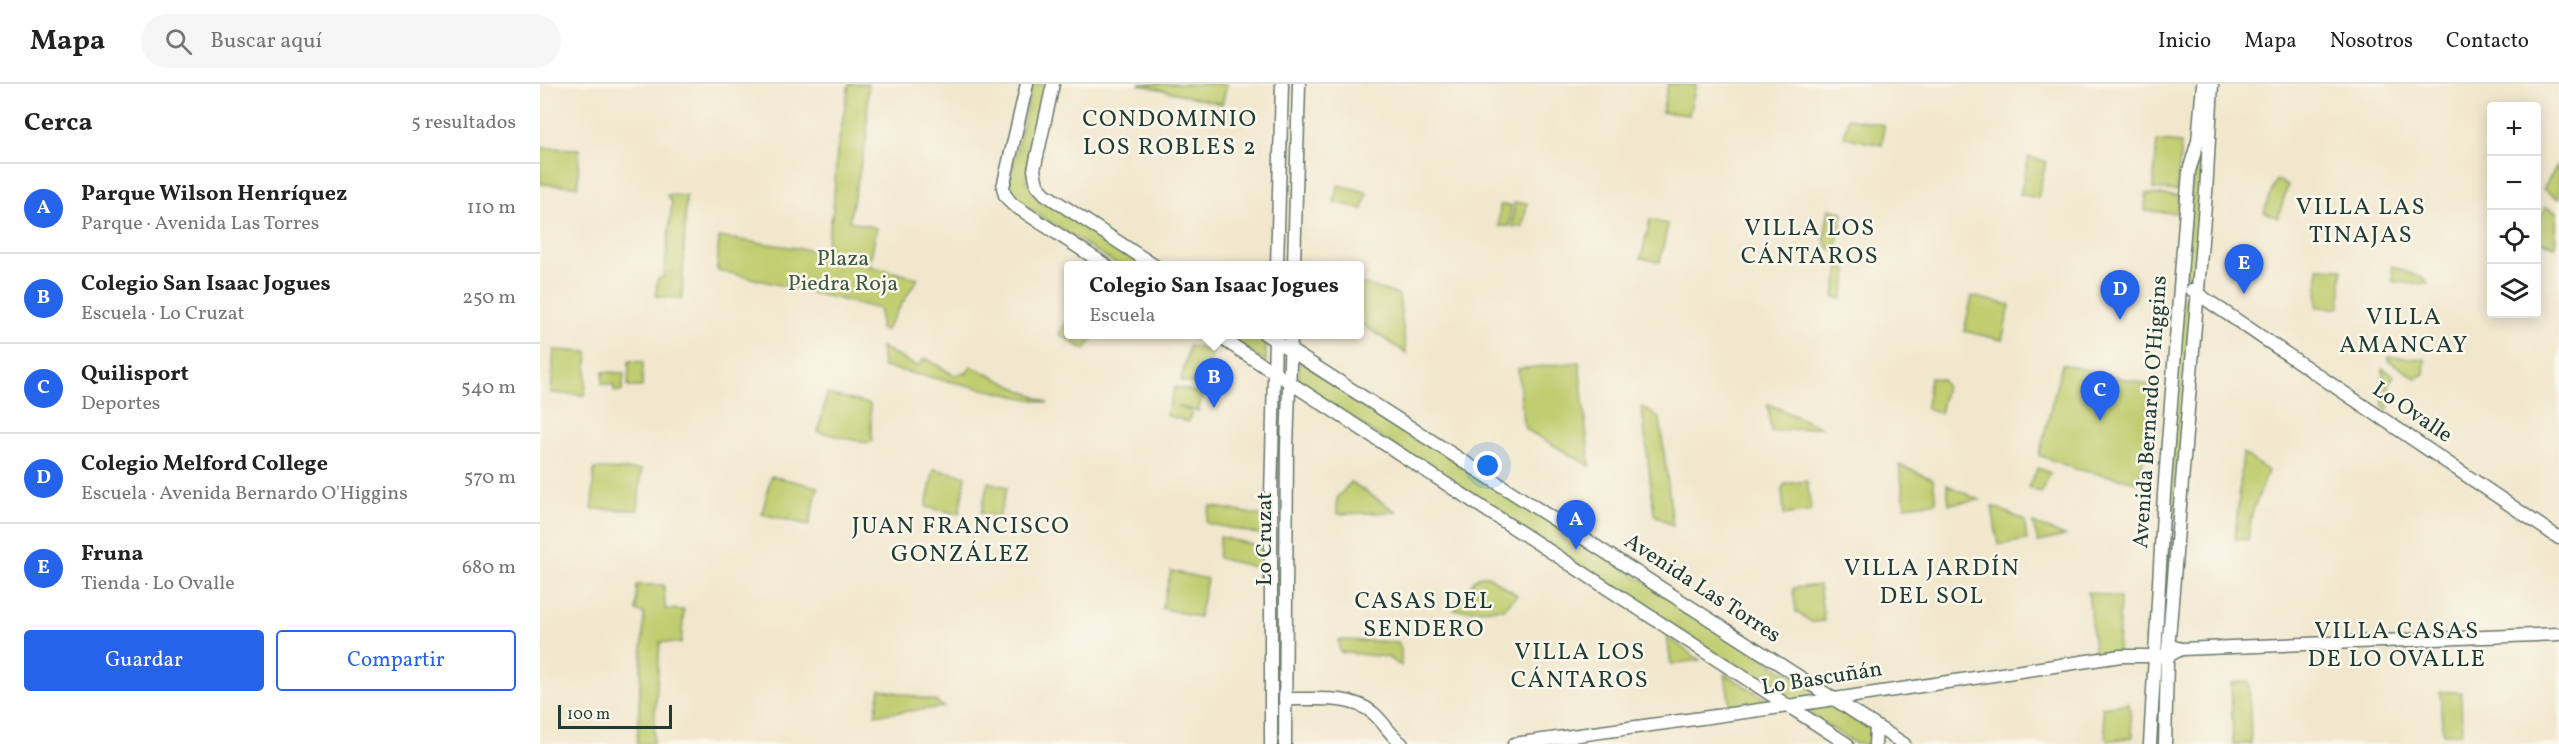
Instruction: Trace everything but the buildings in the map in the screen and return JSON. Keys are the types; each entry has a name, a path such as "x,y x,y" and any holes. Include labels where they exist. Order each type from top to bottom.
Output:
{"street":[{"path":"1027,84 1003,186 1005,195 1012,204 1099,261"},
{"path":"1053,84 1034,170 1037,185 1045,194 1147,261"},
{"path":"1277,261 1282,84"},
{"path":"1294,261 1299,84"},
{"name":"Avenida Bernardo O'Higgins","path":"2150,744 2154,652 2189,171 2198,141 2203,84"},
{"name":"Avenida Bernardo O'Higgins","path":"2165,744 2212,84"},
{"name":"Lo Ovalle","path":"2181,284 2198,293 2559,538"},
{"path":"1223,339 1847,744"},
{"name":"Lo Cruzat","path":"1271,339 1274,372 1271,744"},
{"name":"Avenida Las Torres","path":"1274,339 1904,744"},
{"name":"Lo Cruzat","path":"1285,744 1288,406 1292,339"},
{"path":"1288,406 1300,398 1309,396"},
{"name":"Lo Bascuñán","path":"1514,744 2173,650 2559,634"},
{"path":"1272,652 1278,649 1286,651"},
{"path":"1286,699 1341,701 1360,705 1375,715 1402,744"},
{"path":"1875,744 1876,727"}],"green space":[{"name":"Plaza Piedra Roja","path":"849,84 868,84 867,136 849,221 877,228 869,266 918,278 885,331 880,329 880,309 717,270 719,237 825,252 833,210 837,151"},
{"path":"1032,84 1048,84 1026,181 1038,196 1140,261 1112,261 1018,202 1008,188"},
{"path":"1138,84 1227,84 1222,104"},
{"path":"1668,84 1696,84 1689,115 1662,112"},
{"path":"1848,118 1884,125 1882,145 1844,137"},
{"path":"2157,141 2181,143 2177,191 2153,189"},
{"path":"540,148 579,149 578,186 540,184"},
{"path":"2029,157 2046,161 2038,198 2020,194"},
{"path":"2194,160 2202,161 2194,277 2185,274"},
{"path":"2559,163 2559,199 2543,189"},
{"path":"2276,180 2288,185 2278,218 2264,212"},
{"path":"1338,185 1367,192 1363,209 1334,202"},
{"path":"2146,194 2179,196 2178,213 2145,211"},
{"path":"667,195 686,196 682,299 656,296 657,280 664,276 672,203"},
{"path":"1514,203 1527,203 1523,227 1513,227"},
{"path":"1500,205 1511,205 1510,226 1499,226"},
{"path":"2545,207 2557,212 2555,247 2541,241 2541,218"},
{"path":"1829,209 1843,212 1836,251 1828,248 1824,238"},
{"path":"1650,220 1668,224 1660,262 1641,258"},
{"path":"1840,264 1846,268 1847,275 1842,299 1834,297"},
{"path":"2392,266 2425,279 2428,284 2393,282"},
{"path":"2318,268 2342,269 2340,308 2317,307"},
{"path":"1364,284 1399,295 1406,353 1364,326"},
{"path":"1972,296 2010,305 2002,340 1964,331"},
{"path":"2182,298 2192,302 2175,524 2168,522"},
{"path":"1064,325 1064,337 1059,334"},
{"path":"1067,339 1093,339 1085,350"},
{"path":"1230,339 1260,339 1266,343 1266,362"},
{"path":"1189,346 1212,351 1204,386 1181,381"},
{"path":"881,347 914,365 919,365 925,358 952,374 959,375 962,372 966,374 971,366 1048,403 883,367"},
{"path":"554,350 588,352 585,395 551,393"},
{"path":"2388,357 2425,359 2424,374 2416,378 2388,360"},
{"path":"1299,360 1874,729 1873,744 1856,744 1298,384"},
{"path":"629,361 643,362 642,387 628,387"},
{"path":"1579,362 1590,466 1527,430 1523,422 1518,369"},
{"path":"2062,364 2159,387 2138,482 2076,469 2039,455"},
{"path":"2383,369 2394,375 2388,387 2391,390 2388,410 2383,408"},
{"path":"603,372 624,373 622,391 614,391 614,385 602,384"},
{"path":"1930,377 1942,380 1946,386 1940,413 1926,408"},
{"path":"1175,387 1203,394 1198,411 1176,406 1192,412 1188,422 1166,415"},
{"path":"827,394 870,404 872,441 868,443 818,432"},
{"path":"1768,404 1820,427 1771,432"},
{"path":"1642,407 1660,419 1673,526 1654,514"},
{"path":"2243,453 2268,471 2252,513 2248,540 2235,539"},
{"path":"1899,465 1933,479 1936,502 1905,506"},
{"path":"2038,468 2050,473 2041,493 2028,487"},
{"path":"594,469 641,470 638,510 592,509"},
{"path":"934,469 966,476 959,514 926,507"},
{"path":"771,476 818,487 809,525 762,514"},
{"path":"1807,481 1811,511 1784,515 1782,489 1785,484"},
{"path":"988,482 1007,487 999,517 981,513"},
{"path":"1351,482 1397,512 1337,514 1337,498"},
{"path":"1947,485 1980,500 1949,504"},
{"path":"1210,506 1263,516 1263,535 1206,523"},
{"path":"1992,506 2024,520 2027,540 1998,545"},
{"path":"2033,523 2065,536 2038,542"},
{"path":"2174,527 2164,638 2158,637 2167,528"},
{"path":"1220,537 1263,547 1263,569 1218,558"},
{"path":"1171,571 1207,579 1199,617 1162,608"},
{"path":"1488,576 1517,595 1504,609 1454,610 1475,579"},
{"path":"637,585 664,585 665,609 684,610 681,643 660,642 653,744 637,744 644,614 636,611"},
{"path":"1819,585 1824,621 1812,622 1796,612 1793,588"},
{"path":"2088,592 2120,598 2118,652 2095,657"},
{"path":"1667,637 1700,660 1671,664"},
{"path":"1338,640 1398,642 1401,649 1401,666 1387,657 1340,652"},
{"path":"1725,674 1770,701 1769,704 1731,712"},
{"path":"2249,682 2251,744 2233,744 2231,683"},
{"path":"880,689 935,701 944,707 875,715"},
{"path":"2440,692 2461,692 2462,733 2443,734"},
{"path":"2129,703 2133,737 2107,741 2102,707"}],"place":[{"name":"Fruna","path":"2244,294"},
{"name":"Colegio Melford College","path":"2120,320"},
{"name":"Colegio San Isaac Jogues","path":"1214,408"},
{"name":"Quilisport","path":"2100,421"},
{"name":"Parque Wilson Henríquez","path":"1576,550"}],"district":[{"name":"CONDOMINIO LOS ROBLES 2","path":"1170,134"},
{"name":"VILLA LAS TINAJAS","path":"2361,222"},
{"name":"VILLA LOS CÁNTAROS","path":"1810,243"},
{"name":"VILLA AMANCAY","path":"2404,332"},
{"name":"JUAN FRANCISCO GONZÁLEZ","path":"961,541"},
{"name":"VILLA JARDÍN DEL SOL","path":"1932,583"},
{"name":"CASAS DEL SENDERO","path":"1424,616"},
{"name":"VILLA CASAS DE LO OVALLE","path":"2397,646"},
{"name":"VILLA LOS CÁNTAROS","path":"1580,667"}]}
